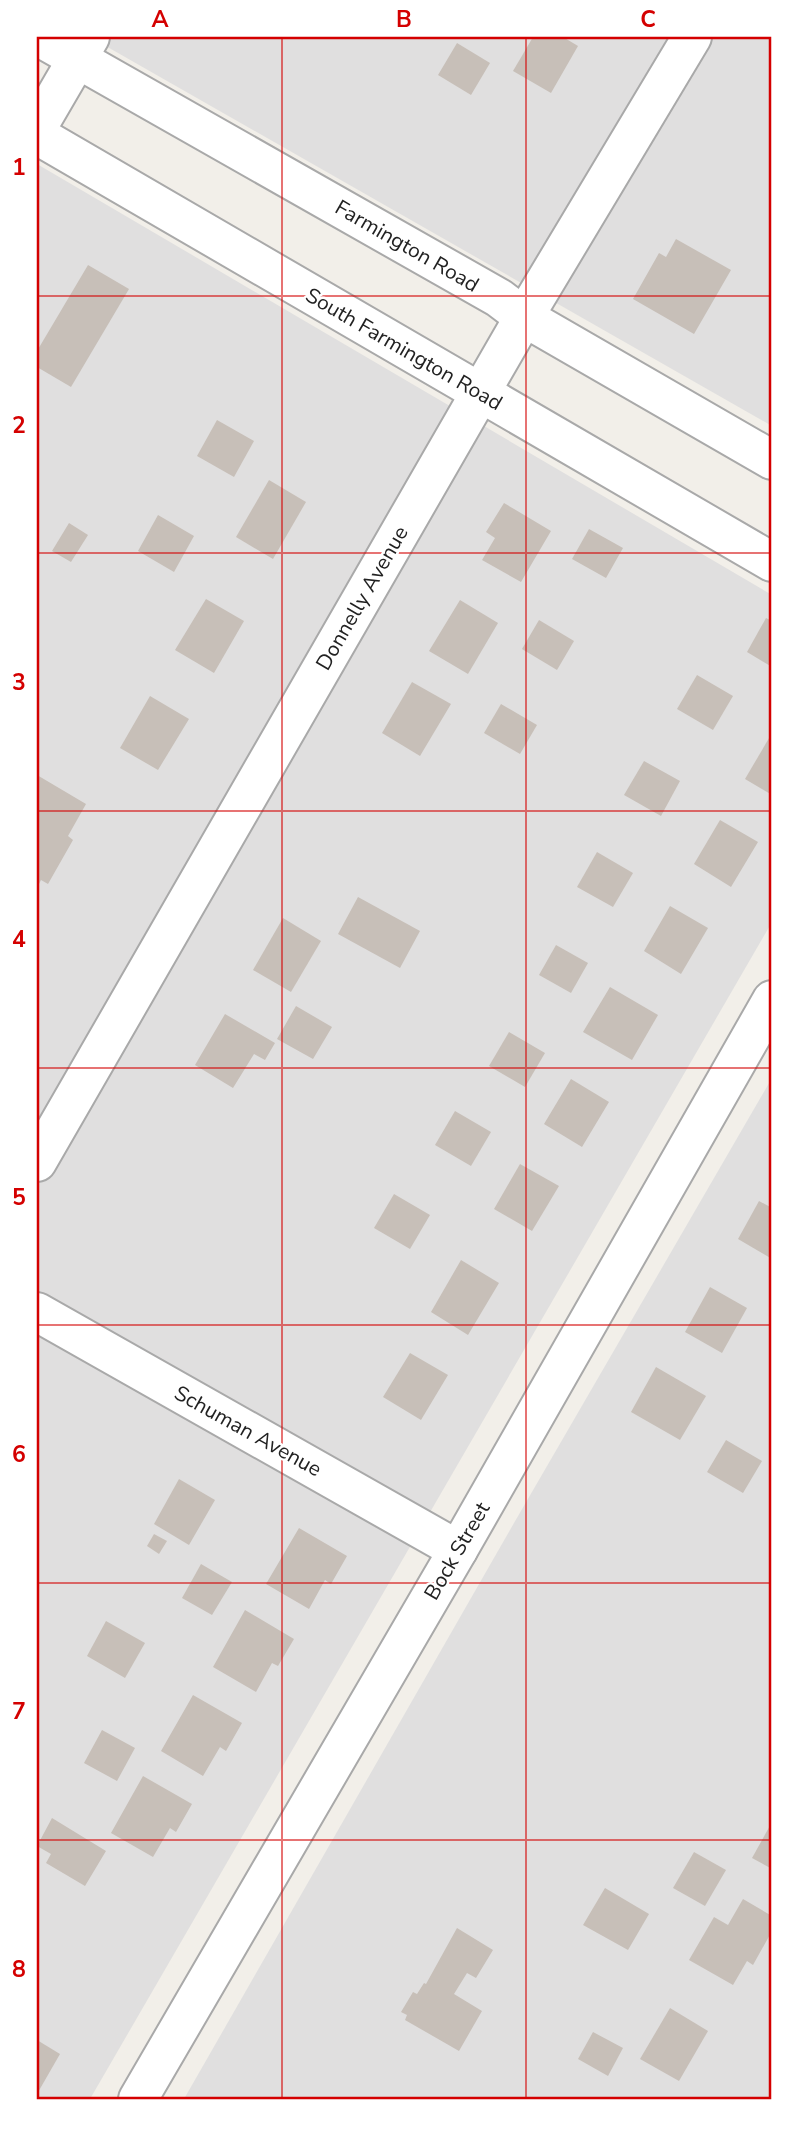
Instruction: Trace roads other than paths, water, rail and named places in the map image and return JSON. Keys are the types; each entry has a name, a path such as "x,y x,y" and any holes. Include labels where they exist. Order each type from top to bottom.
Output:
{"street":[{"name":"Farmington Road","path":"40,37 83,48 499,298 524,317 772,460"},
{"name":"Donnelly Avenue","path":"37,1162 524,317 692,37"},
{"path":"37,128 83,48"},
{"name":"South Farmington Road","path":"37,135 772,562"},
{"name":"Bock Street","path":"138,2099 458,1550 772,1000"},
{"name":"Schuman Avenue","path":"37,1312 458,1550"}]}
